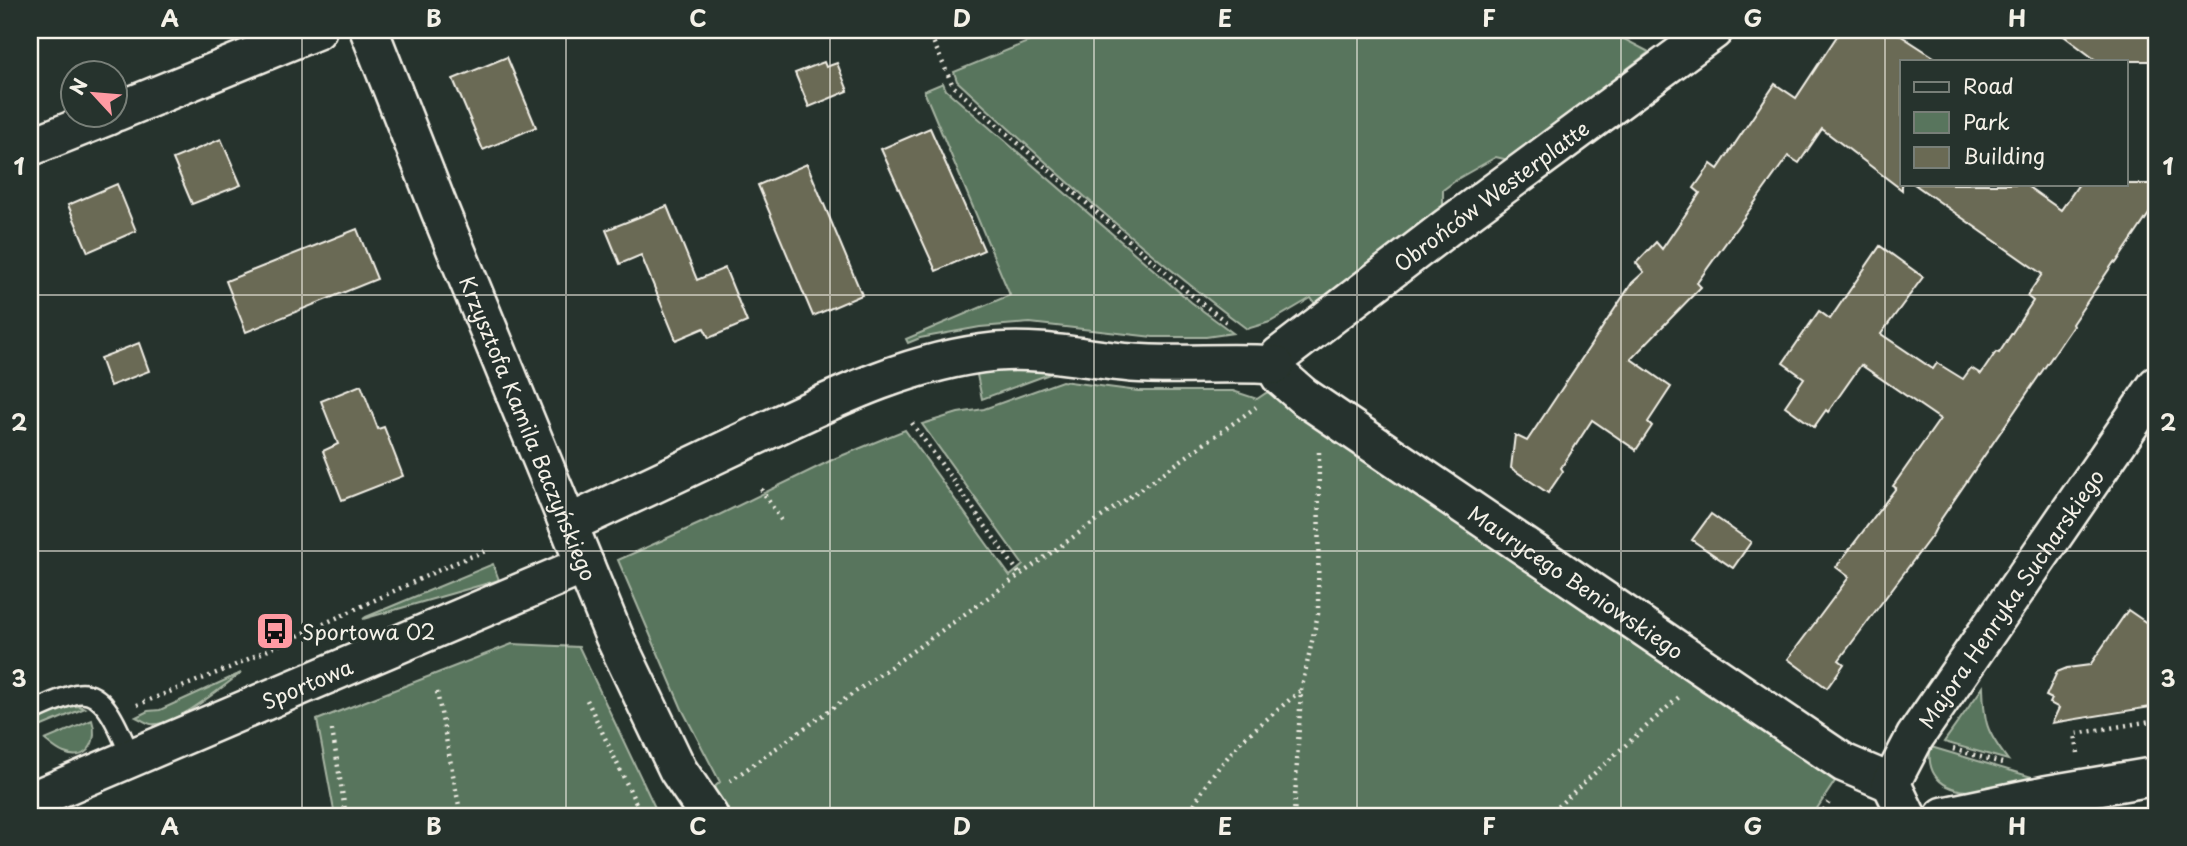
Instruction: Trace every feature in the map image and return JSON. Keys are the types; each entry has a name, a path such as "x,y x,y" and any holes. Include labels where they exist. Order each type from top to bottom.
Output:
{"street":[{"path":"130,106 317,30"},
{"name":"Krzysztofa Kamila Baczyńskiego","path":"369,30 614,636 678,770 709,816"},
{"name":"Obrońców Westerplatte","path":"1282,375 1279,356 1446,228 1714,30"},
{"path":"30,147 73,130"},
{"path":"568,524 812,409 878,380 928,365 993,352 1043,351 1132,363 1199,365 1239,362 1282,375"},
{"name":"Maurycego Beniowskiego","path":"1282,375 1319,407 1844,763 1891,783"},
{"name":"Majora Henryka Sucharskiego","path":"1891,783 1915,737 2157,385"},
{"name":"Sportowa","path":"30,802 585,565"},
{"path":"1944,816 2063,804 2157,776"},
{"path":"1891,783 1907,816"}],"lane":[{"path":"30,712 76,694 88,693 101,700 132,759"}],"path":[{"path":"928,30 953,86 1191,294 1237,330"},
{"path":"729,782 1267,398 1282,375"},
{"path":"1294,816 1301,691 1318,614 1319,407"},
{"path":"912,423 1021,576"},
{"path":"761,489 783,523"},
{"path":"108,711 140,705 229,668 452,564 488,550"},
{"path":"1547,816 1708,671"},
{"path":"1187,816 1210,778 1242,740 1301,691"},
{"path":"438,692 461,816"},
{"path":"587,700 642,816"},
{"path":"2079,756 2075,734 2157,720"},
{"path":"332,730 346,816"},
{"path":"1284,816 1303,816"}],"green space":[{"path":"1057,30 1631,30 1620,37 1649,52 1508,160 1496,157 1443,190 1443,207 1318,308 1311,298 1270,322 1247,329 1135,240 957,81 954,72"},
{"path":"943,83 946,90 1191,302 1233,333 1206,337 1153,337 1030,323 980,327 920,338 908,343 906,339 1010,295 924,91"},
{"path":"1006,367 1063,369 982,399 977,375 980,371"},
{"path":"1304,380 1853,754 1812,816 703,816 709,792 720,782 682,709 618,560 836,458 905,430 1010,576 1023,565 922,424 958,413 984,409 1062,381 1138,391 1233,391 1257,399 1266,393"},
{"path":"493,564 499,580 363,619 366,617"},
{"path":"512,644 579,647 659,816 335,816 317,720"},
{"path":"241,673 198,705 173,719 151,724 136,717 148,711 160,710"},
{"path":"1983,687 1988,726 2008,760 1944,742"},
{"path":"63,707 85,708 30,731 30,721"},
{"path":"92,720 93,742 90,748 79,755 62,752 45,740"},
{"path":"1931,747 2042,780 1987,791 1959,790 1947,786 1935,775 1930,764"}],"building":[{"path":"1841,30 1892,30 1938,60 1900,60 1902,190 1822,129 1799,163 1788,156 1697,283 1701,287 1631,359 1671,387 1648,422 1652,426 1636,450 1592,420 1548,493 1511,468 1515,435 1527,441 1632,283 1644,272 1636,263 1656,242 1662,249 1700,193 1694,188 1711,164 1718,169 1775,84 1796,98"},
{"path":"2056,30 2157,30 2157,61 2096,60"},
{"path":"507,57 536,127 483,150 453,79"},
{"path":"824,62 826,67 837,63 848,91 809,107 795,73"},
{"path":"930,128 984,250 936,271 881,149"},
{"path":"221,139 241,185 192,204 173,159"},
{"path":"807,164 862,295 813,316 758,185"},
{"path":"117,184 136,231 88,252 68,205"},
{"path":"2157,184 2157,202 2072,324 1933,534 1839,660 1844,664 1827,688 1788,659 1849,577 1836,567 1896,488 1893,486 1940,419 1861,365 1814,427 1785,406 1804,378 1783,363 1819,311 1830,319 1880,246 1923,277 1881,334 1933,369 1937,363 1963,379 1971,368 1981,374 1996,352 1999,353 2033,301 2027,296 2042,274 1917,186 2027,186 2061,210 2078,186"},
{"path":"667,206 697,280 725,268 747,322 709,338 704,328 676,340 641,255 620,264 606,230"},
{"path":"357,229 377,279 246,332 226,281"},
{"path":"139,343 149,371 110,386 100,358"},
{"path":"361,385 378,429 384,427 403,476 342,500 323,451 338,444 321,401"},
{"path":"1711,514 1751,542 1733,568 1692,540"},
{"path":"2128,610 2157,630 2157,706 2052,723 2059,708 2050,703 2052,699 2046,696 2057,672 2090,665"}],"place":[{"name":"Sportowa 02","path":"275,631"}]}
